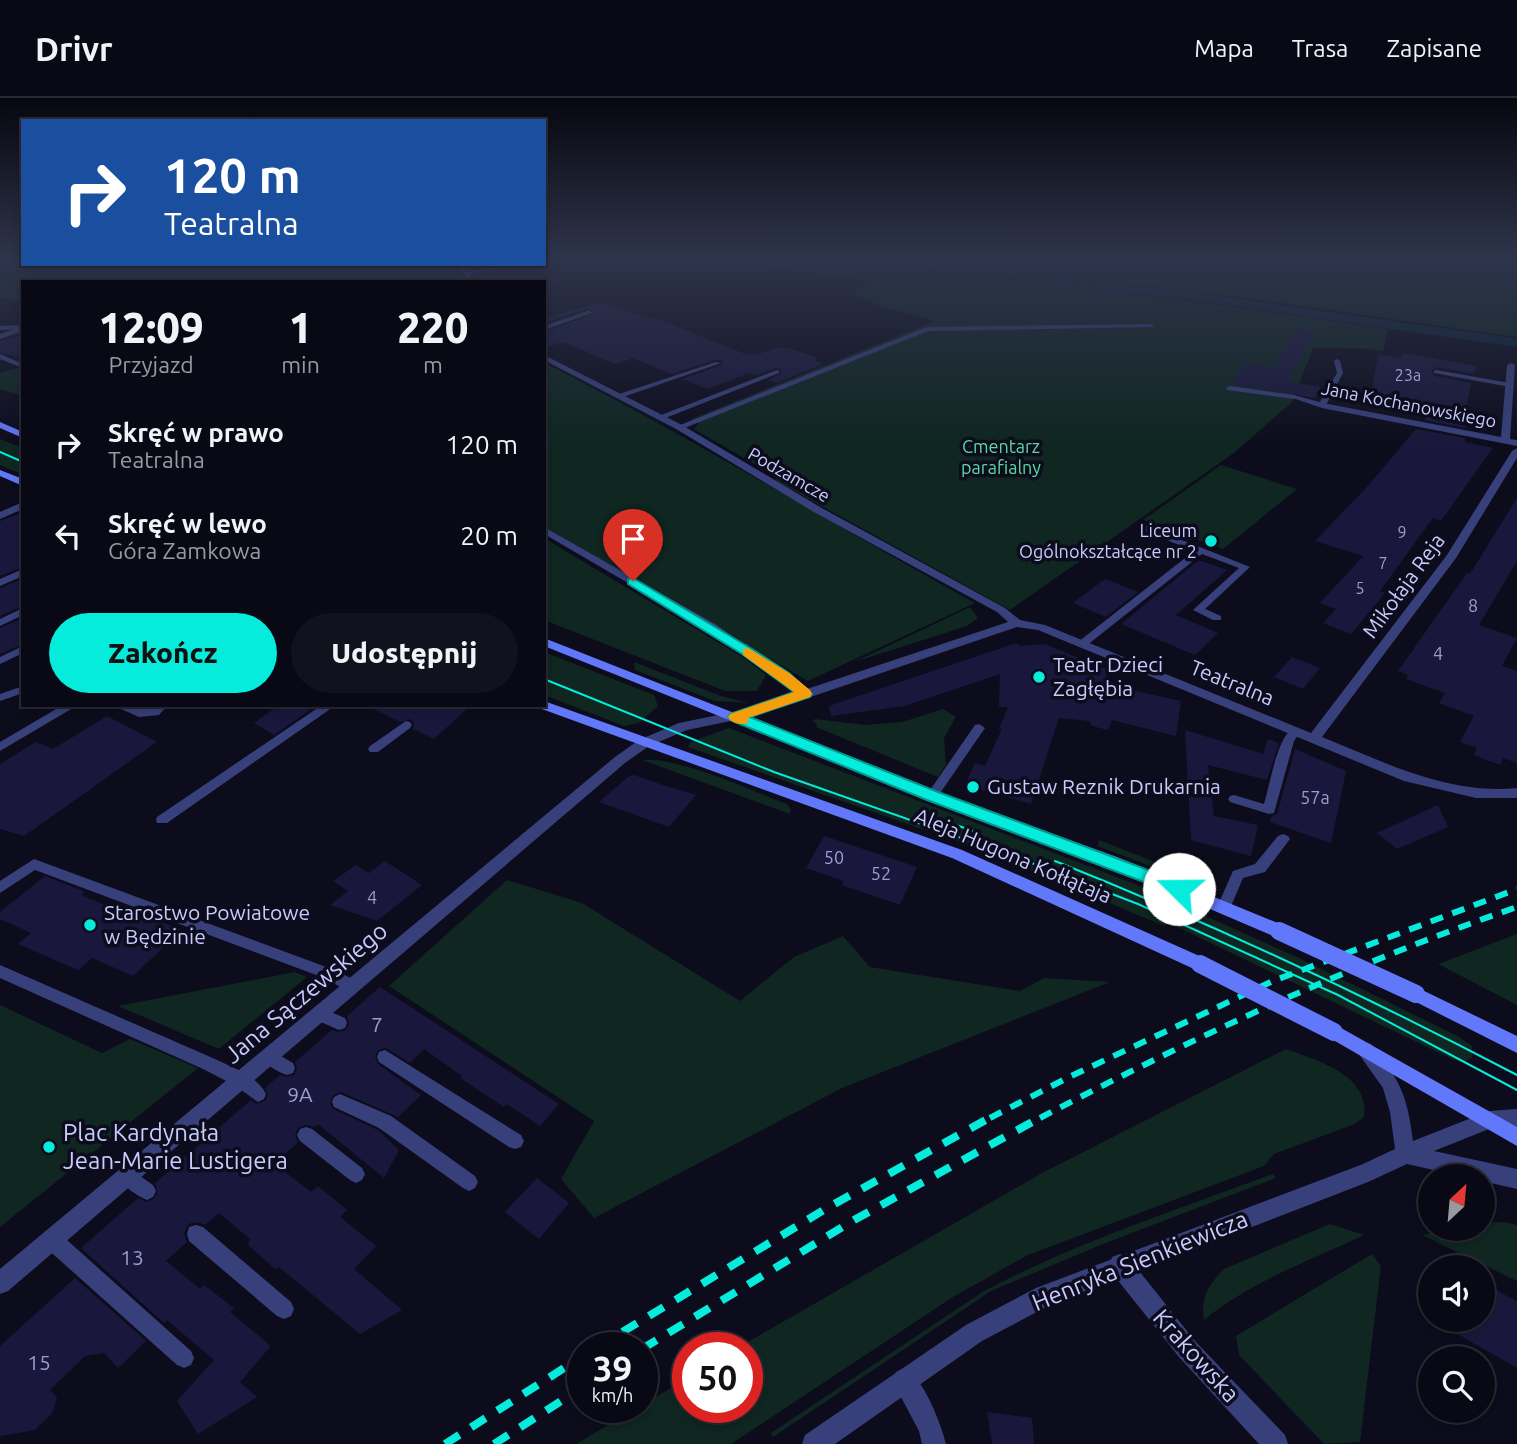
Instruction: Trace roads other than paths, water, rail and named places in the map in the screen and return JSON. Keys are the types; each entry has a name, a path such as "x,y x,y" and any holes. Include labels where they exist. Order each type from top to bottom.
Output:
{"main road":[{"path":"0,425 21,434"},
{"path":"0,473 21,482"},
{"name":"Aleja Hugona Kołłątaja","path":"546,643 932,796 1112,862 1224,907 1416,994 1517,1045"},
{"name":"Aleja Hugona Kołłątaja","path":"546,706 957,854 1200,964 1363,1047 1517,1137"}],"street":[{"path":"0,337 21,329"},
{"path":"0,356 21,366"},
{"name":"Podzamcze","path":"546,359 679,427 816,509 1001,610 1016,623"},
{"path":"1505,441 1511,365"},
{"name":"Jana Kochanowskiego","path":"1294,397 1322,405 1517,443"},
{"name":"Mikołaja Reja","path":"1314,738 1451,556 1517,451"},
{"path":"0,516 21,506"},
{"path":"546,531 729,639 784,676 805,694"},
{"path":"735,717 1016,623"},
{"name":"Teatralna","path":"1016,623 1041,627 1409,778 1451,790 1494,796 1517,793"},
{"name":"Jana Sączewskiego","path":"0,1283 613,766 644,743 684,726 735,717"},
{"path":"1363,1047 1391,1084 1399,1112 1405,1154 1517,1179"},
{"name":"Henryka Sienkiewicza","path":"814,1444 986,1326 1044,1296 1368,1172 1489,1120 1517,1118"},
{"name":"Krakowska","path":"1120,1265 1187,1349 1276,1444"},
{"path":"904,1380 930,1427 934,1444"}],"lane":[{"path":"546,327 568,320"},
{"path":"679,427 926,329 1152,326"},
{"path":"0,328 21,328"},
{"path":"1322,405 1340,373 1337,360"},
{"path":"621,395 718,363"},
{"path":"660,417 777,372"},
{"path":"1436,372 1510,385"},
{"path":"1230,388 1294,397"},
{"path":"1142,527 1245,567 1198,610 1217,618"},
{"path":"1082,644 1201,550"},
{"path":"0,583 21,573"},
{"path":"0,623 21,612"},
{"path":"0,662 21,650"},
{"path":"0,698 21,690"},
{"path":"0,747 69,707"},
{"path":"123,707 139,713 155,712 160,707"},
{"path":"162,820 327,707"},
{"path":"373,749 406,725"},
{"path":"932,796 979,728"},
{"path":"1234,799 1269,810 1288,740 1295,731"},
{"path":"1224,907 1238,875 1260,868 1283,839"},
{"path":"0,888 34,864 332,975 353,986"},
{"path":"0,971 240,1080 258,1094"},
{"path":"319,1014 339,1023"},
{"path":"269,1056 287,1068"},
{"path":"385,1058 515,1141"},
{"path":"340,1102 385,1122 468,1182"},
{"path":"306,1135 356,1174"},
{"path":"127,1175 147,1191"},
{"path":"196,1234 284,1309"},
{"path":"51,1239 184,1359"}],"water":[{"path":"1330,320 1384,320 1517,339 1517,347"}],"tram line":[{"path":"0,452 21,461"},
{"path":"546,680 774,772 1021,859 1138,904 1338,995 1517,1090"},
{"path":"930,816 976,832"},
{"path":"1055,861 1289,962 1517,1075"}],"railway":[{"path":"990,1118 1069,1077 1273,981 1517,889"},
{"path":"1040,1118 1156,1059 1334,977 1517,907"},
{"path":"622,1332 827,1208 993,1116"},
{"path":"658,1339 854,1220 1043,1116"},
{"path":"445,1444 567,1366"},
{"path":"494,1444 567,1397"}],"place":[{"name":"Liceum Ogólnokształcące nr 2","path":"1211,541"},
{"name":"Teatr Dzieci Zagłębia","path":"1039,677"},
{"name":"Gustaw Reznik Drukarnia","path":"973,787"},
{"name":"Starostwo Powiatowe w Będzinie","path":"90,925"},
{"name":"Plac Kardynała Jean-Marie Lustigera","path":"49,1147"}],"park label":[{"name":"Cmentarz parafialny","path":"1001,457"}]}
